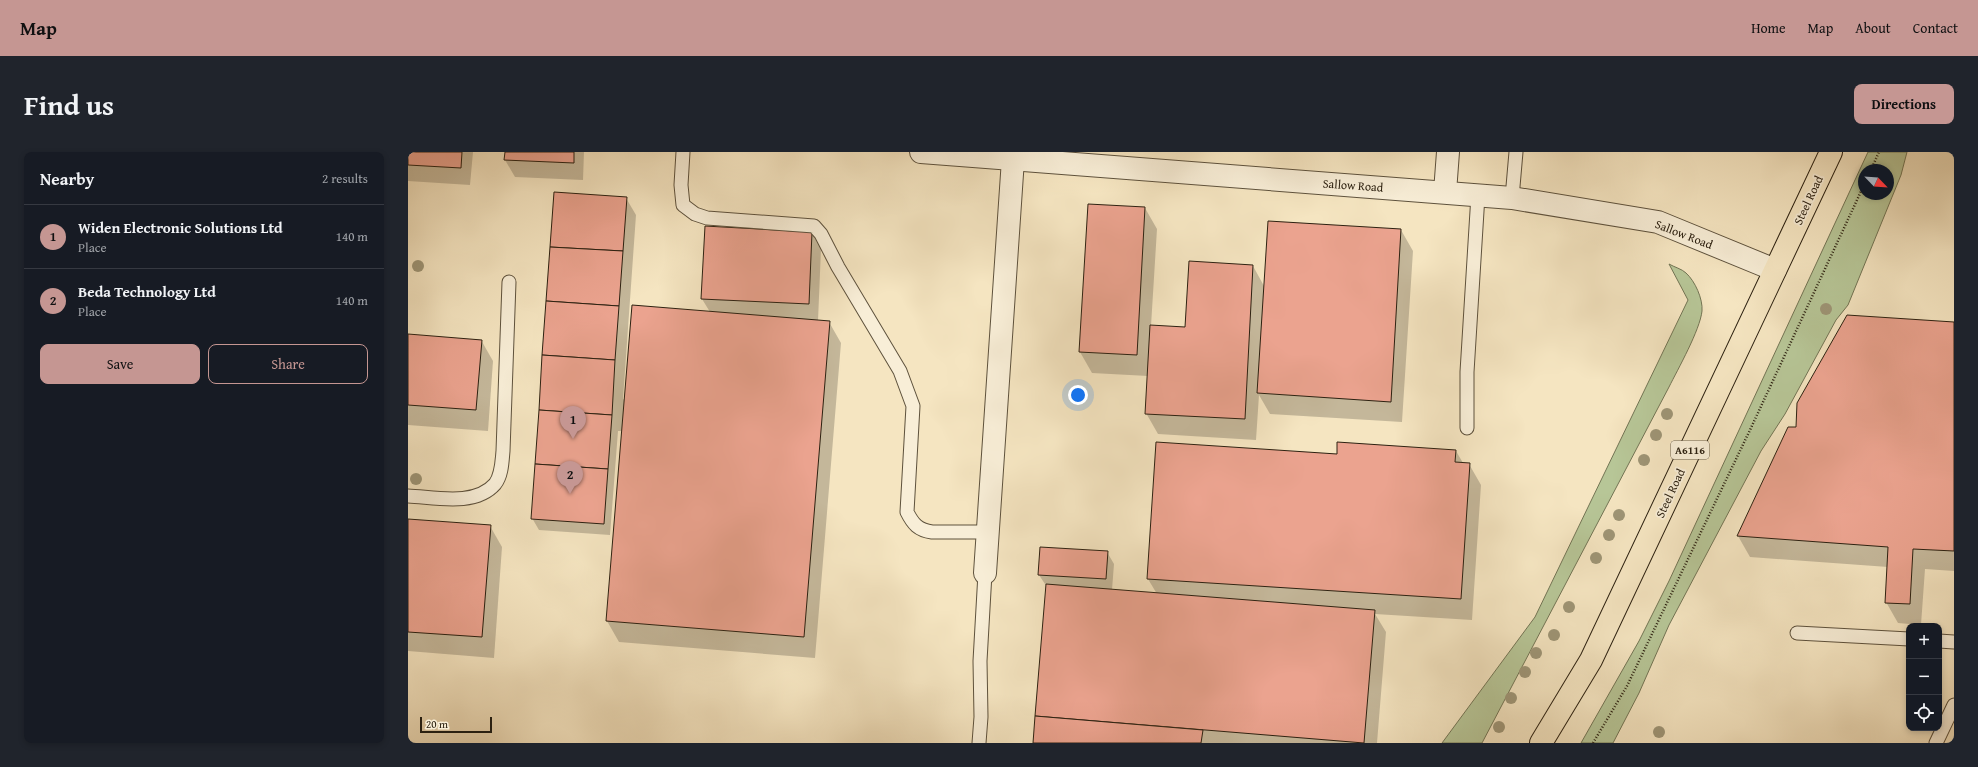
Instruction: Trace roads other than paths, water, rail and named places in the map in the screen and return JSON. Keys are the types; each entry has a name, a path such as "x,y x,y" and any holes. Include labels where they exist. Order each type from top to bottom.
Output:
{"main road":[{"name":"Steel Road","path":"1541,743 1591,660 1831,152"}],"street":[{"name":"Sallow Road","path":"927,152 1013,159 1127,160 1512,198 1658,222 1775,270"},
{"path":"1445,192 1448,152"},
{"path":"985,573 1013,159"}],"lane":[{"path":"683,152 681,185 682,205 695,214 707,218 814,226 822,234 838,267 900,371 913,406 907,512 913,524 923,530 932,532 988,532"},
{"path":"1512,198 1516,152"},
{"path":"1467,428 1467,372 1478,195"},
{"path":"408,496 468,498 484,494 495,483 501,469 503,451 509,282"},
{"path":"979,743 981,717 980,661 985,573"},
{"path":"1797,633 1906,639"},
{"path":"1942,641 1954,642"},
{"path":"1936,743 1954,704"}],"place":[{"name":"Widen Electronic Solutions Ltd","path":"573,439"},
{"name":"Beda Technology Ltd","path":"570,494"}]}
